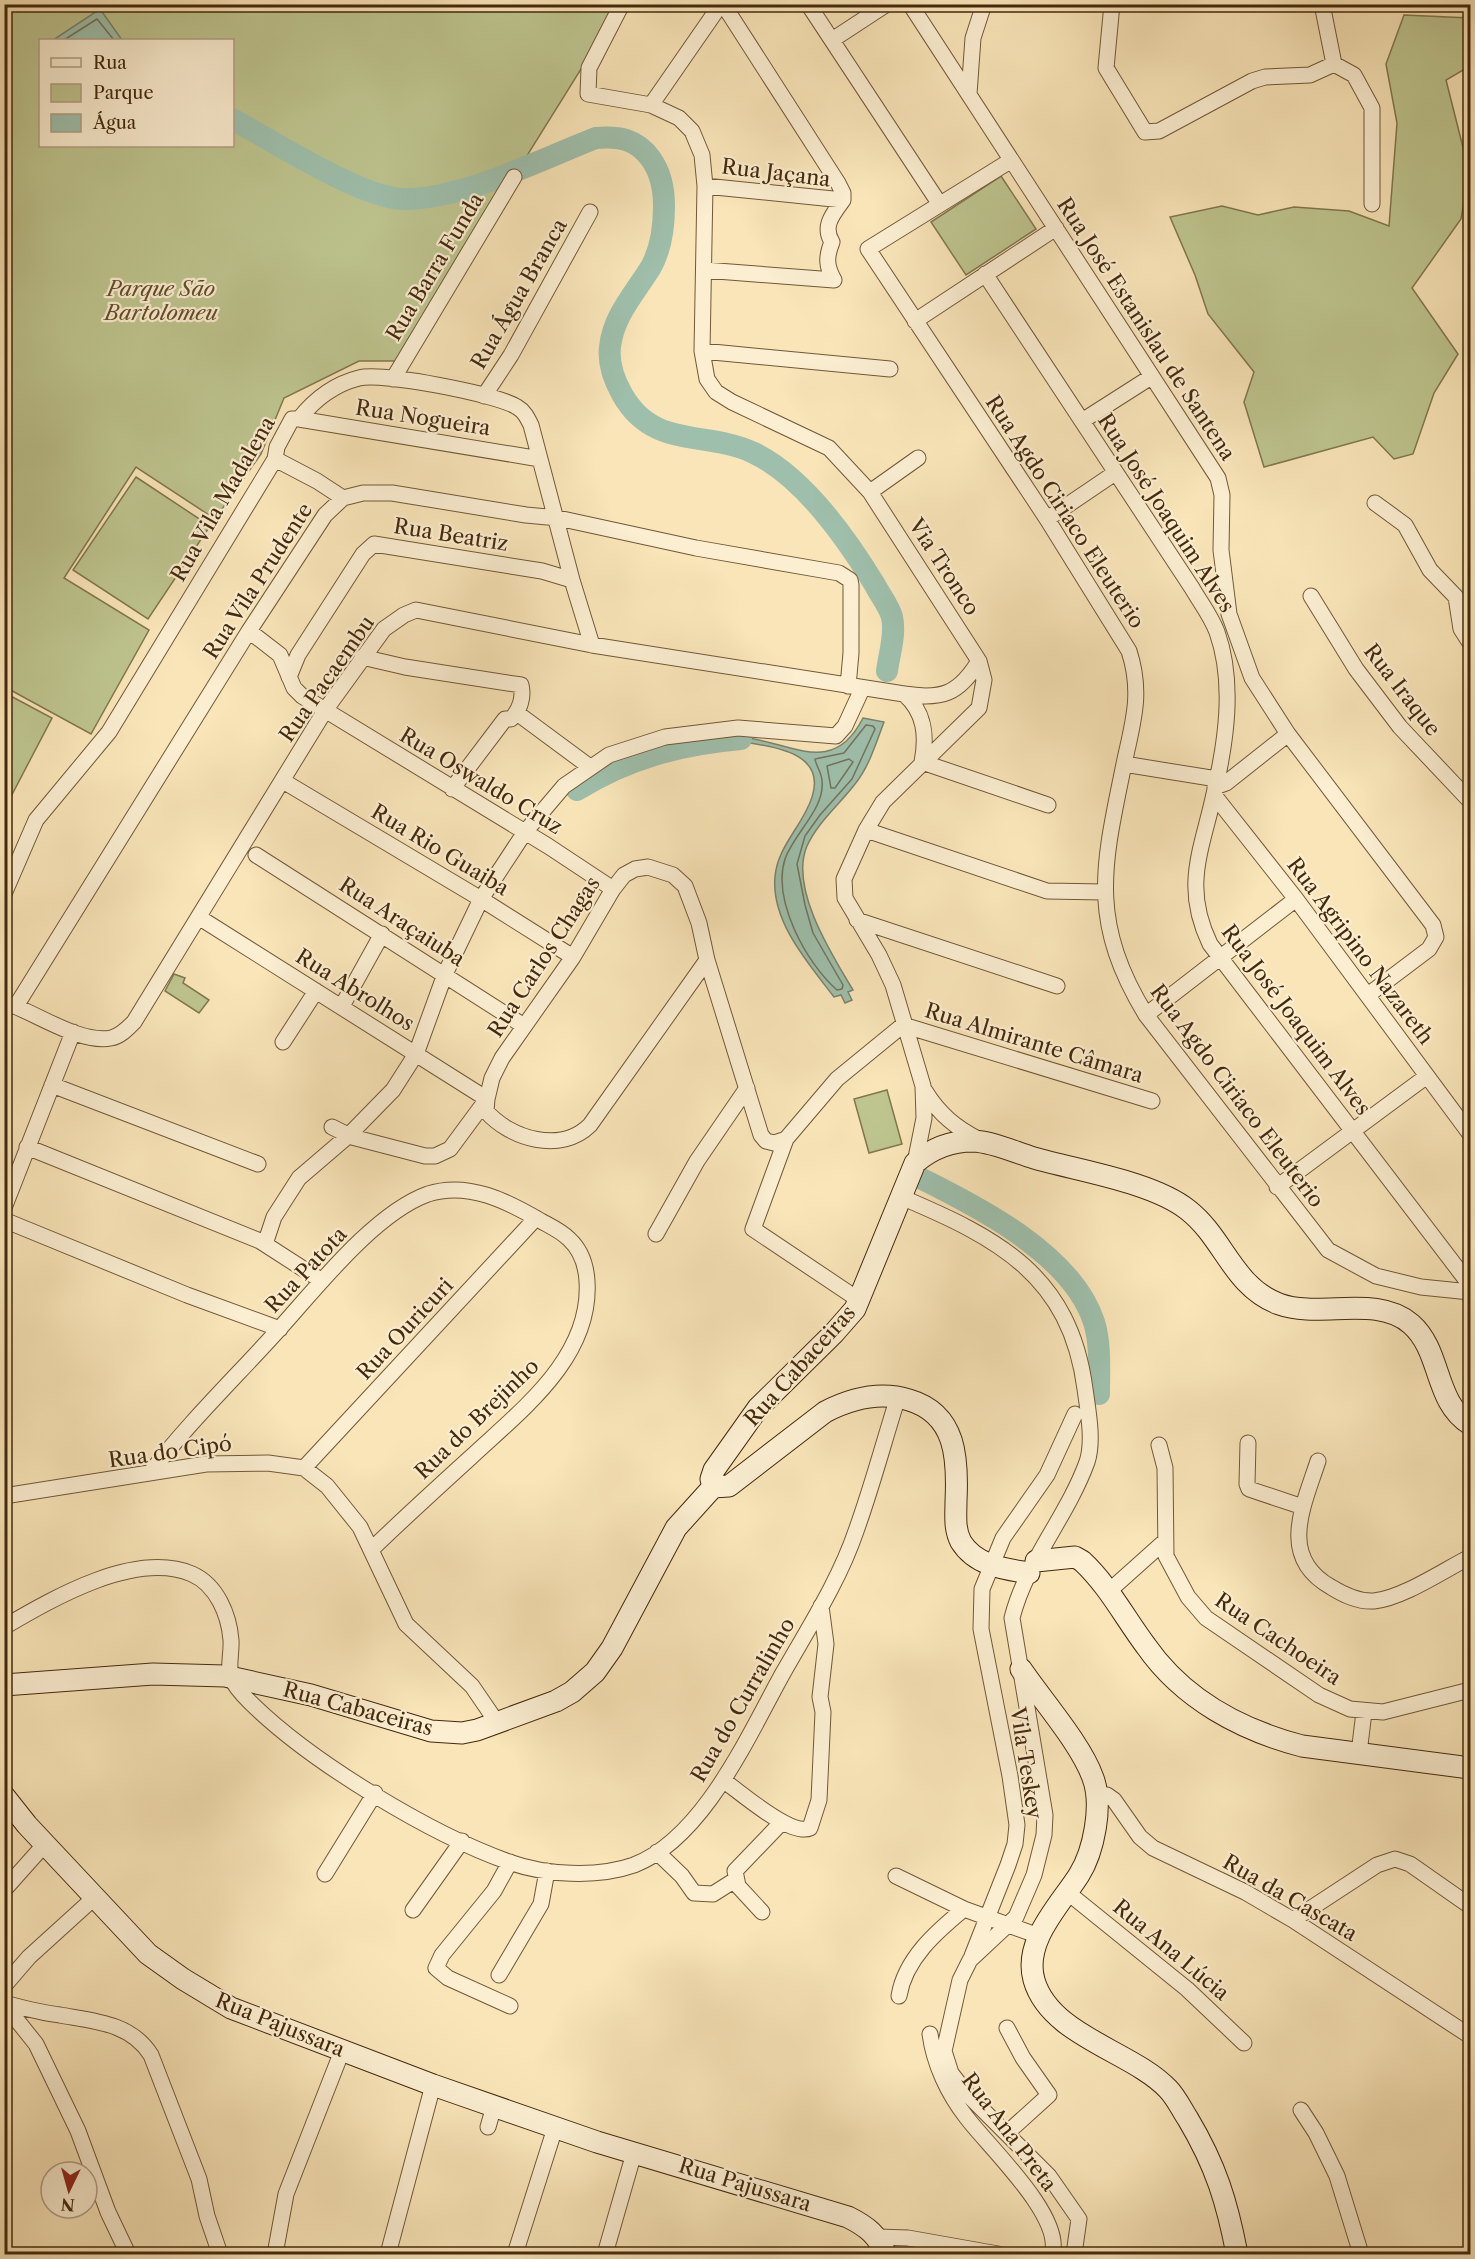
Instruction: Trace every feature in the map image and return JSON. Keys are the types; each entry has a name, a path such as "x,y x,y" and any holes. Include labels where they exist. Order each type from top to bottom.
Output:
{"main road":[{"path":"915,1163 942,1145 985,1142 1139,1187 1177,1202 1199,1221 1240,1277 1263,1296 1278,1304 1294,1308 1383,1311 1400,1316 1422,1336 1451,1407 1470,1424"},
{"name":"Rua Cabaceiras","path":"4,1685 153,1674 231,1677 311,1695 431,1731 462,1733 498,1724 556,1701 572,1692 595,1672 612,1648 676,1528 713,1487 711,1479 714,1470 758,1408 840,1327 859,1300 915,1163"},
{"path":"713,1487 729,1486 825,1412 838,1405 869,1396 898,1396 929,1408 941,1420 949,1433 957,1457 957,1530 968,1550 991,1566 1033,1567 1075,1557 1089,1567 1148,1649 1189,1691 1234,1721 1281,1740 1470,1768"},
{"path":"1021,1669 1082,1755 1097,1793 1094,1828 1086,1858 1039,1936 1034,1952 1033,1977 1045,2003 1086,2036 1144,2071 1170,2090 1207,2151 1217,2175 1236,2254"},
{"name":"Rua Pajussara","path":"4,1796 94,1898 148,1954 220,2003 341,2055 634,2153 848,2217 869,2228 882,2246"}],"street":[{"name":"Via Tronco","path":"622,4 589,68 588,94 651,105 679,118 692,130 702,155 705,186 702,351 707,380 716,392 829,447 870,492 979,661 984,680 979,708 970,719 922,762 883,802 866,830 844,879 845,898 887,970 922,1086 924,1118 915,1163"},
{"path":"651,105 722,4 843,193 843,201 829,221 827,229 832,242 827,255 828,269 834,280 704,270"},
{"path":"808,4 939,203 1010,161"},
{"path":"832,40 887,4"},
{"name":"Rua José Estanislau de Santena","path":"910,4 1218,478 1222,495 1221,550 1229,614 1252,678 1288,734 1433,925 1436,937 1429,949 1368,995"},
{"path":"969,94 973,38 984,4"},
{"path":"1112,4 1108,26 1106,68 1145,132 1160,131 1252,81 1265,77 1310,75 1335,64"},
{"path":"1322,4 1335,64 1354,75 1372,108 1372,204"},
{"name":"Rua Barra Funda","path":"393,379 514,177"},
{"name":"Rua Jaçana","path":"705,186 843,201"},
{"name":"Rua Agdo Ciriaco Eleuterio","path":"939,203 868,249 1047,519 1118,632 1136,672 1136,710 1106,855 1104,892 1118,960 1146,1014 1318,1240 1343,1260 1376,1276 1399,1282 1470,1292"},
{"name":"Rua Água Branca","path":"484,396 511,355 590,212"},
{"path":"915,321 1056,228"},
{"name":"Rua José Joaquim Alves","path":"985,274 1192,588 1216,629 1227,678 1226,714 1215,787 1200,842 1196,895 1204,930 1218,957 1470,1285"},
{"path":"702,351 890,369"},
{"name":"Rua Vila Madalena","path":"4,894 36,820 109,732 275,459 284,432 292,419 299,419 312,403 350,381 367,377 393,379 484,396 511,404 525,413 531,424 558,518 572,580 592,645"},
{"path":"1082,421 1151,377"},
{"name":"Rua Nogueira","path":"299,419 540,459"},
{"path":"870,492 918,458"},
{"path":"275,459 317,481 343,498"},
{"path":"1047,519 1115,473"},
{"name":"Rua Vila Prudente","path":"10,1004 325,515 343,498 363,493 392,493 526,516 558,518 846,576 851,585 851,653 855,688 845,726 836,736 758,729 704,731 631,747 590,766"},
{"path":"1375,503 1405,525 1430,570 1456,597 1461,629 1470,643"},
{"name":"Rua Beatriz","path":"289,677 304,646 363,554 374,544 542,572 572,580"},
{"name":"Rua Iraque","path":"1311,597 1356,669 1400,727 1470,801"},
{"name":"Rua Pacaembu","path":"10,1004 73,1032 100,1038 112,1038 126,1030 134,1022 200,918 326,710 362,657 384,629 404,615 417,610 592,645 855,688 931,698 952,692 969,676 979,661"},
{"path":"249,631 280,655 294,688 302,696 326,710"},
{"path":"362,657 405,667 521,685 522,692 517,713 512,719 506,719 452,789"},
{"path":"904,694 914,703 923,722 925,735 922,762 1048,805"},
{"name":"Rua Oswaldo Cruz","path":"326,710 613,889"},
{"path":"265,1244 274,1217 299,1178 348,1136 393,1090 416,1054 445,974 481,899 525,832 564,786 590,766 517,713"},
{"path":"1124,764 1215,787 1226,783 1288,734"},
{"name":"Rua Rio Guaiba","path":"283,781 481,899 573,957"},
{"name":"Rua Agripino Nazareth","path":"1215,787 1470,1134"},
{"path":"866,830 1047,891 1104,892"},
{"name":"Rua Araçaiuba","path":"256,855 382,933 524,1026"},
{"name":"Rua Carlos Chagas","path":"333,1127 348,1136 425,1156 435,1156 450,1149 487,1099 492,1078 524,1026 573,957 613,889 624,875 635,869 648,867 673,875 685,886 699,923 707,960 761,1135 766,1141 774,1143 786,1139"},
{"path":"1146,1014 1296,899"},
{"name":"Rua Abrolhos","path":"200,918 487,1099"},
{"path":"857,920 1057,986"},
{"path":"342,1006 382,933"},
{"path":"487,1099 486,1111 493,1119 524,1136 561,1142 582,1134 707,960"},
{"path":"283,1042 316,990"},
{"path":"859,1300 753,1229 786,1139 837,1079 903,1025"},
{"name":"Rua Almirante Câmara","path":"903,1025 1152,1101"},
{"path":"4,1208 73,1032"},
{"path":"1278,1187 1427,1076"},
{"path":"52,1085 258,1164"},
{"path":"922,1086 936,1108 948,1120 985,1142"},
{"path":"656,1234 697,1161 747,1088"},
{"path":"27,1147 265,1244 322,1281"},
{"name":"Rua Patota","path":"150,1473 185,1429 322,1281 390,1216 428,1195 449,1190 467,1190 506,1203 537,1218"},
{"path":"901,1197 969,1228 1025,1265 1061,1308 1073,1337 1089,1417 1088,1460 1056,1527 1018,1593 1012,1618 1045,1815 1040,1860 1030,1886 1010,1925 970,1960"},
{"name":"Rua Ouricuri","path":"304,1468 537,1218"},
{"name":"Rua do Brejinho","path":"372,1549 522,1409 555,1373 570,1350 586,1308 586,1271 581,1254 569,1239 537,1218"},
{"path":"4,1220 187,1295 280,1329"},
{"name":"Rua do Curralinho","path":"231,1677 254,1707 291,1736 375,1793 462,1841 510,1862 547,1870 584,1872 616,1870 636,1864 657,1852 704,1806 723,1780 821,1606 856,1533 898,1396"},
{"name":"Vila Teskey","path":"1074,2254 1079,2219 1048,2176 967,2094 951,2073 944,2051 960,1980 988,1918 1015,1844 1017,1825 1010,1776 981,1629 982,1589 1003,1538 1055,1462 1075,1414"},
{"path":"1248,1443 1246,1484 1249,1489 1303,1507"},
{"name":"Rua Cachoeira","path":"1159,1445 1165,1468 1166,1556 1188,1597 1206,1618 1319,1695 1350,1709 1364,1712 1400,1708 1470,1690"},
{"path":"1318,1461 1303,1507 1298,1540 1304,1565 1328,1586 1358,1599 1374,1600 1391,1596 1470,1557"},
{"name":"Rua do Cipó","path":"4,1496 206,1464 234,1462 304,1468"},
{"path":"304,1468 316,1475 348,1510 372,1549 406,1624 472,1686 498,1724"},
{"path":"1108,1592 1165,1541"},
{"path":"4,1627 66,1592 95,1580 147,1570 173,1569 208,1585 227,1615 231,1639 231,1677"},
{"path":"723,1780 782,1822 805,1830 810,1828 818,1810 823,1712 820,1697 826,1644 821,1606"},
{"path":"1359,1753 1364,1712"},
{"path":"325,1874 375,1793"},
{"name":"Rua da Cascata","path":"1097,1793 1107,1795 1114,1800 1140,1837 1153,1848 1245,1892 1293,1920 1470,2036"},
{"path":"762,1912 735,1880 737,1866 782,1822"},
{"path":"413,1910 462,1841"},
{"path":"4,1890 45,1844"},
{"path":"657,1852 676,1869 694,1893 713,1894 735,1880"},
{"path":"1293,1920 1377,1865 1395,1859 1410,1864 1470,1906"},
{"path":"510,1862 494,1891 442,1955 436,1968 448,1978 510,2006"},
{"path":"499,1975 541,1904 547,1870"},
{"path":"896,1876 964,1909 1039,1936"},
{"name":"Rua Ana Lúcia","path":"1067,1892 1187,1989 1244,2043"},
{"path":"4,1986 29,1956 94,1898"},
{"path":"899,1996 907,1970 928,1941 964,1909"},
{"path":"4,2003 36,2044 78,2131 108,2212 128,2254"},
{"path":"4,2003 46,2013 92,2019 134,2035 144,2044 151,2055 199,2179 207,2216 220,2254"},
{"path":"1007,2028 1023,2058 1049,2095 1007,2133"},
{"name":"Rua Ana Preta","path":"930,2034 932,2050 944,2081 966,2116 1035,2201 1049,2222 1053,2243 1052,2254"},
{"name":"Rua Pajussara","path":"274,2254 288,2187 341,2055"},
{"path":"388,2254 433,2085"},
{"path":"488,2127 494,2106"},
{"path":"1300,2110 1316,2133 1337,2176 1361,2254"},
{"path":"515,2254 555,2127"},
{"path":"605,2254 634,2153"},
{"path":"882,2246 908,2238 998,2254"}],"green space":[{"name":"Parque São Bartolomeu","path":"4,5 621,5 399,361 359,361 284,398 261,454 215,519 136,467 64,578 149,630 91,734 5,687"},
{"path":"1404,15 1470,18 1470,66 1446,80 1469,171 1461,219 1412,288 1458,354 1434,393 1413,454 1394,459 1373,437 1264,467 1244,402 1254,372 1208,314 1195,275 1170,217 1222,206 1258,215 1294,207 1349,211 1389,226 1397,123 1386,64"},
{"path":"1001,176 1036,229 966,275 931,222"},
{"path":"136,477 210,526 148,619 73,570"},
{"path":"5,693 52,718 5,808"},
{"path":"174,974 185,978 183,983 209,1000 199,1013 165,991"},
{"path":"887,1090 902,1144 869,1153 854,1099"}],"water":[{"path":"100,9 121,39 55,39"},
{"path":"863,718 884,722 872,754 860,777 812,837 803,863 808,901 815,921 853,990 848,992 852,1000 845,1003 841,995 834,997 794,942 785,926 775,894 776,868 779,859 806,811 813,793 814,778 810,767 801,758 788,752 741,742 742,737 810,752 825,752 839,747 851,736"}],"waterway":[{"path":"234,120 343,180 387,197 405,199 428,197 477,185 596,138 620,138 634,143 646,152 661,181 664,206 661,238 651,267 615,325 610,347 610,360 616,383 635,412 649,424 682,436 736,446 754,453 790,477 807,493 838,529 889,609 893,630 887,671"},
{"path":"577,790 616,769 656,754 719,741 741,739"},
{"path":"918,1177 967,1202 1020,1235 1066,1275 1083,1297 1094,1322 1099,1349 1099,1394"}]}
